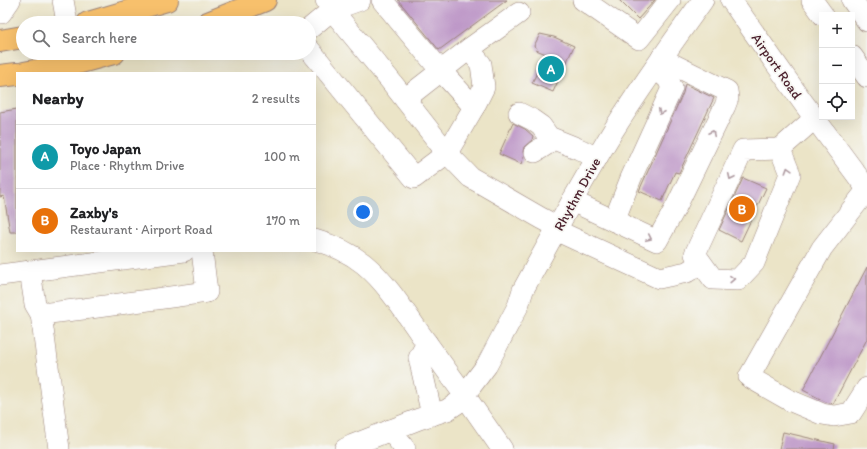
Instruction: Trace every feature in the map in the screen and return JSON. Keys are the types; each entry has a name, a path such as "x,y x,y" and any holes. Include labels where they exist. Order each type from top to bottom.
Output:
{"main road":[{"path":"112,16 167,0"},
{"path":"225,16 265,0"},
{"path":"0,40 16,38"},
{"path":"30,72 73,68 95,60"},
{"path":"103,72 110,60"},
{"path":"0,76 16,74"}],"street":[{"path":"63,0 66,16"},
{"path":"316,21 329,5 360,0"},
{"path":"382,0 440,71 474,107"},
{"path":"583,0 639,38 670,0"},
{"name":"Rhythm Drive","path":"345,449 390,430 447,410 465,396 487,365 518,306 523,290 614,129 703,0"},
{"name":"Airport Road","path":"731,0 867,189"},
{"path":"812,0 821,12"},
{"path":"852,0 867,20"},
{"path":"329,5 405,99 447,154 470,178 558,227 564,234 659,278 687,272 702,263"},
{"path":"405,99 469,49 519,13"},
{"path":"316,58 414,178 447,154 484,87 481,64 469,49"},
{"path":"855,60 867,77"},
{"path":"572,201 657,242 676,207 728,98 727,91 674,65 659,62"},
{"path":"659,62 672,88"},
{"path":"614,221 631,178 672,88 679,76 687,71"},
{"path":"519,113 541,126 549,137 597,158"},
{"path":"780,149 790,174 754,263 738,280 713,279 695,254 743,150 780,149 815,118"},
{"path":"535,152 546,145 549,137"},
{"path":"867,189 822,248 749,377 789,400 822,414 834,416 850,413 867,388"},
{"path":"316,240 348,253 370,270 396,300 502,449"},
{"path":"51,268 69,252"},
{"path":"0,275 51,268 112,256 170,252"},
{"path":"41,314 207,292 202,252"},
{"path":"30,271 35,304 41,314 59,449"},
{"path":"427,343 419,358 432,415"},
{"path":"390,430 405,449"}],"building":[{"path":"398,0 507,0 439,50"},
{"path":"619,0 655,0 638,19"},
{"path":"540,34 554,37 574,46 553,92 532,83 546,54 536,50 537,48 534,46"},
{"path":"685,84 714,98 679,173 675,172 662,201 639,191 683,93"},
{"path":"16,109 16,232 10,232 4,196 0,197 0,112"},
{"path":"513,123 525,129 533,136 532,140 524,147 524,156 521,164 499,154"},
{"path":"743,178 766,188 741,241 719,230"},
{"path":"867,267 867,339 833,404 803,390"},
{"path":"783,432 835,444 834,449 779,449"}],"place":[{"name":"Toyo Japan","path":"551,69"},
{"name":"Zaxby's","path":"742,209"}]}
